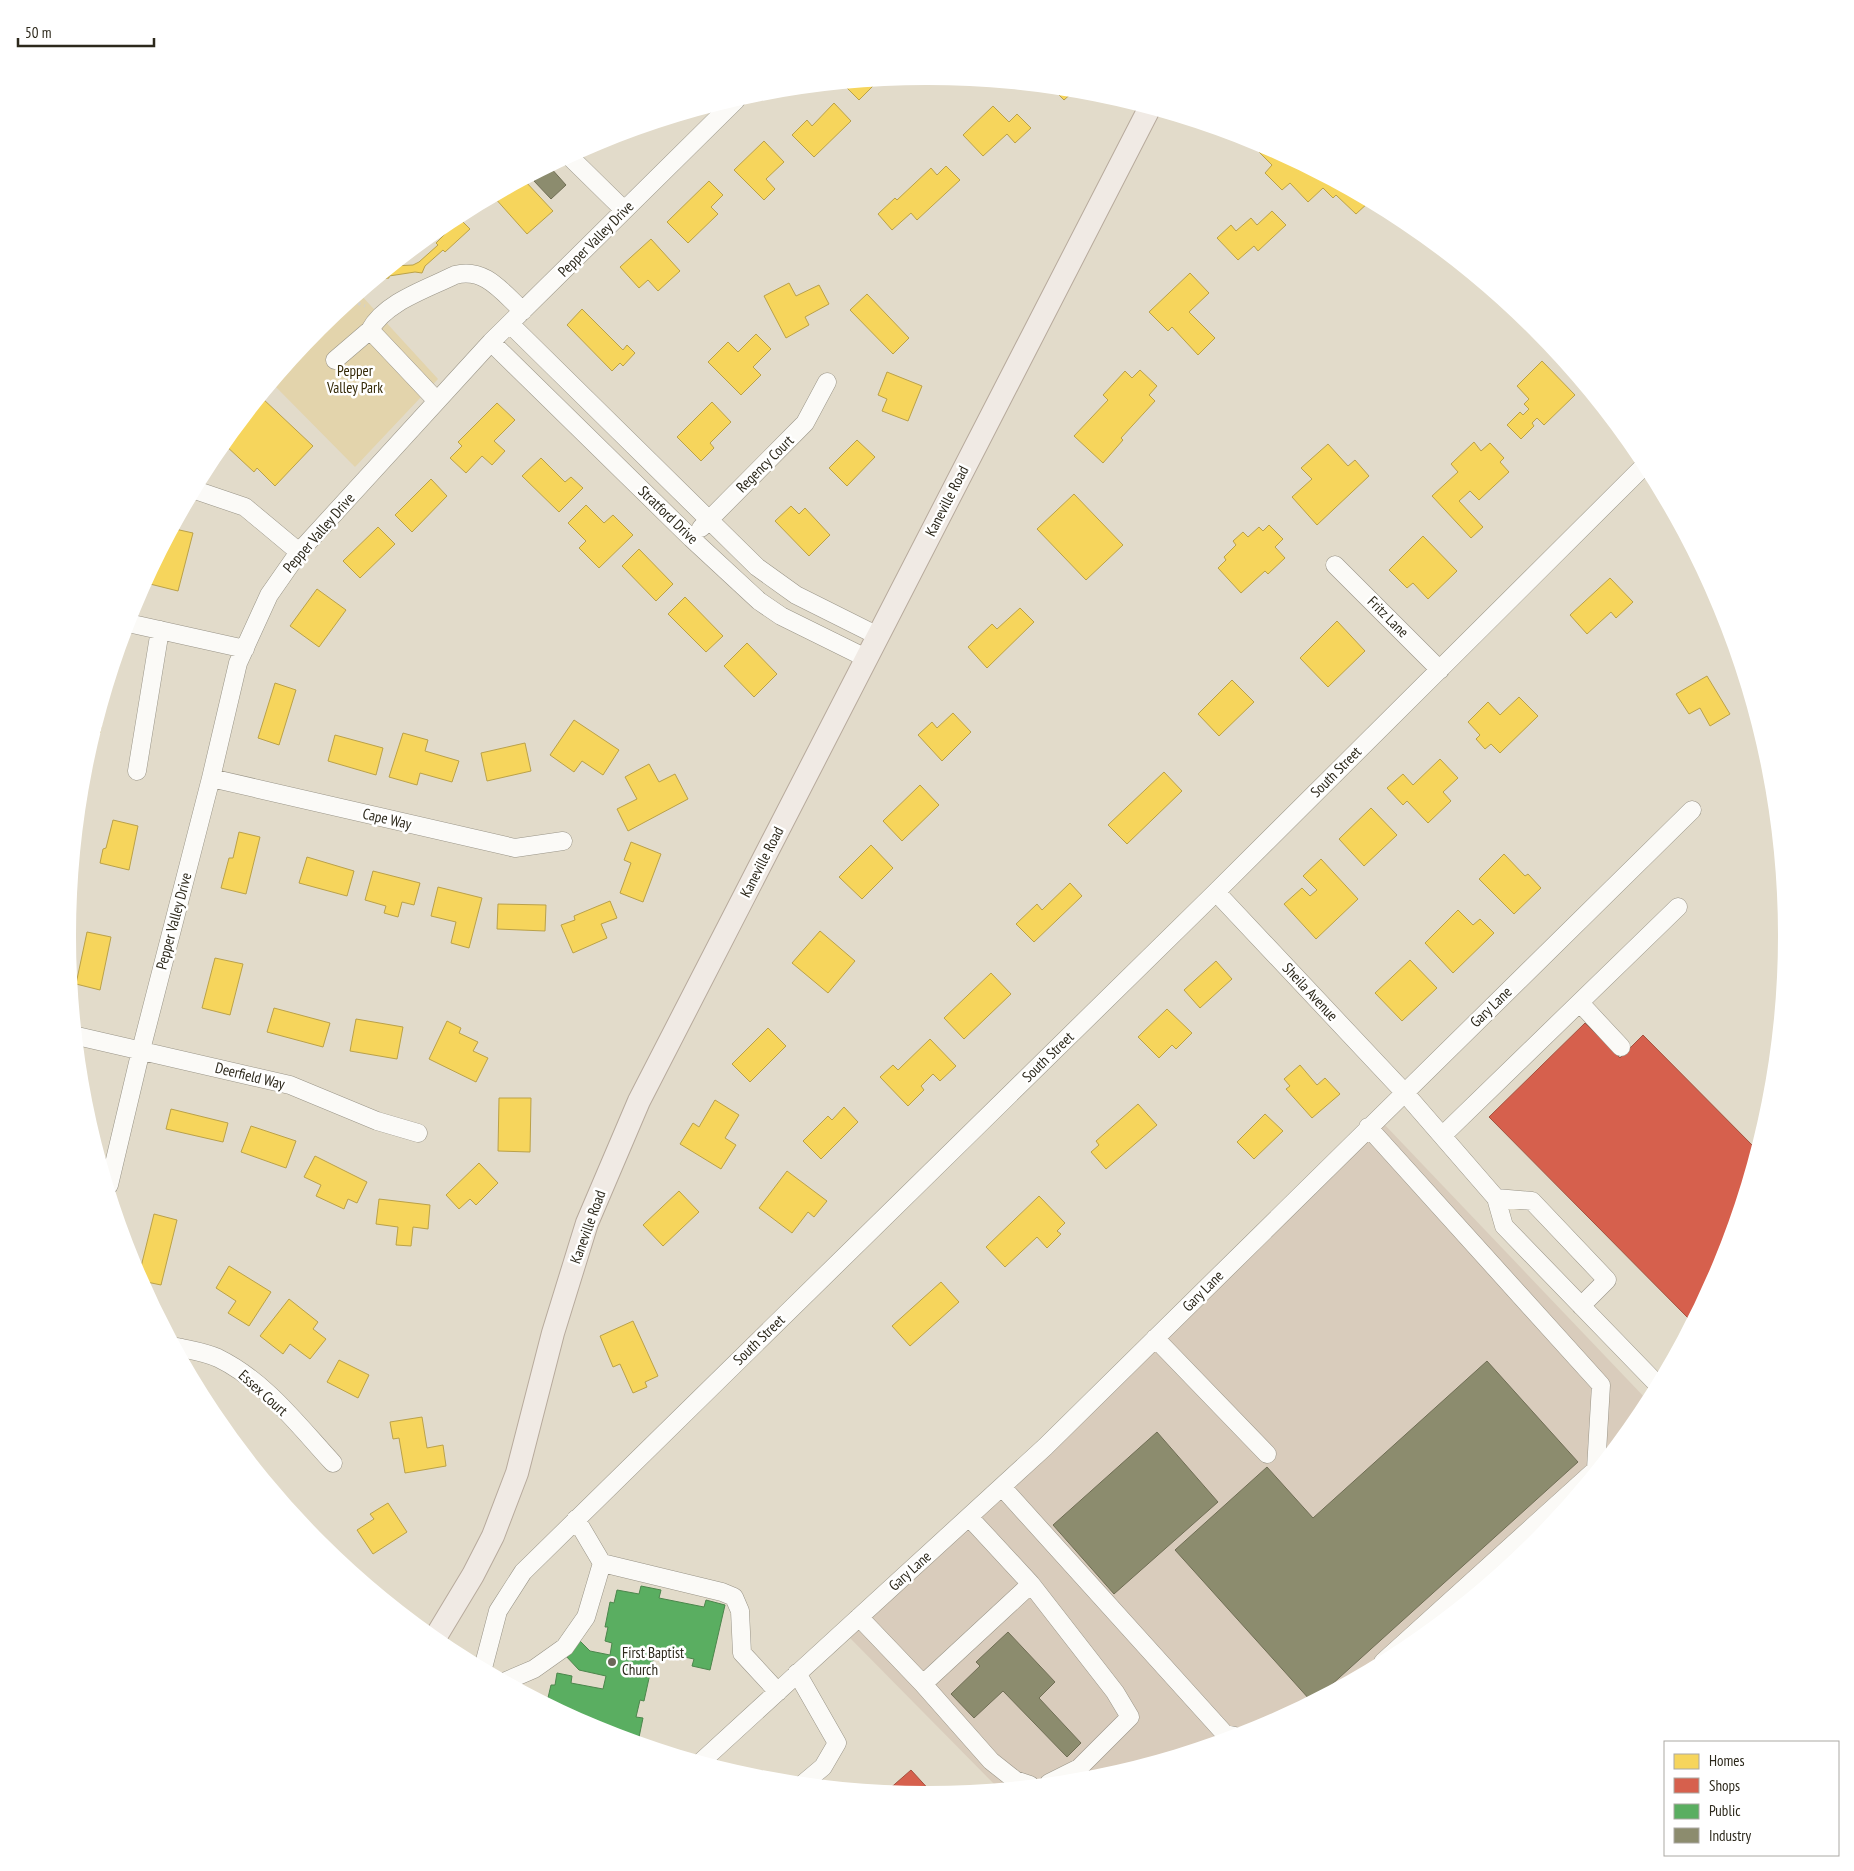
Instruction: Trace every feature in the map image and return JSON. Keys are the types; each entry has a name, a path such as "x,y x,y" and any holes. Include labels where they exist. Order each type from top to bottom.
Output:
{"main road":[{"name":"Kaneville Road","path":"439,1632 473,1575 493,1536 517,1474 569,1279 587,1223 639,1101 1146,114"}],"street":[{"name":"Pepper Valley Drive","path":"111,1176 238,664 269,595 298,552 491,342 727,109"},
{"path":"575,161 624,210"},
{"path":"335,360 370,330 374,321 391,307 455,275 466,272 484,277 523,311"},
{"name":"Stratford Drive","path":"510,324 757,567 778,584 796,595 878,636"},
{"path":"370,330 437,401"},
{"name":"Stratford Drive","path":"491,342 691,538 759,601 780,616 866,658"},
{"name":"Regency Court","path":"691,538 805,423 827,382"},
{"name":"South Street","path":"484,1661 498,1611 523,1572 1216,892 1639,472"},
{"path":"201,492 245,507 298,552"},
{"name":"Fritz Lane","path":"1335,565 1440,670"},
{"path":"135,625 245,649"},
{"path":"137,771 160,630"},
{"name":"Cape Way","path":"211,778 515,848 563,841"},
{"name":"Gary Lane","path":"707,1757 1045,1447 1692,810"},
{"name":"Sheila Avenue","path":"1216,892 1404,1092 1496,1198"},
{"path":"1442,1136 1678,908"},
{"path":"1580,1003 1622,1048"},
{"name":"Deerfield Way","path":"83,1037 290,1085 377,1121 418,1132"},
{"path":"1368,1128 1601,1385 1596,1460"},
{"path":"1581,1306 1607,1280 1532,1201 1496,1198 1504,1226 1581,1306 1652,1379"},
{"path":"1156,1338 1267,1454"},
{"name":"Essex Court","path":"183,1349 215,1357 251,1378 333,1463"},
{"path":"1002,1487 1223,1732"},
{"path":"1421,1627 1568,1495"},
{"path":"969,1517 1031,1584 1115,1692 1130,1716 1078,1768 1065,1775"},
{"path":"576,1519 602,1563 722,1592 734,1597 740,1610 742,1653 778,1692"},
{"path":"513,1678 534,1669 565,1647 586,1617 602,1563"},
{"path":"923,1684 1031,1584"},
{"path":"859,1617 923,1684 991,1761 1018,1781"},
{"path":"798,1673 837,1743 823,1767 810,1778"}],"shaded area":[{"path":"1384,1124 1642,1395 1602,1453 1567,1496 1529,1537 1488,1575 1445,1610 1400,1643 1303,1699 1200,1741 1147,1757 1093,1770 1038,1779 993,1783 849,1637"}],"green space":[{"name":"Pepper Valley Park","path":"364,298 438,379 355,467 277,388 325,334"}],"building: Homes":[{"path":"872,87 859,100 848,89"},
{"path":"834,103 851,121 814,157 792,135 807,120 812,126"},
{"path":"993,106 1009,122 1017,114 1031,128 1015,143 1007,134 983,156 963,135"},
{"path":"764,141 784,162 766,179 775,189 764,200 734,170"},
{"path":"1260,153 1303,172 1364,206 1356,214 1336,195 1333,198 1323,188 1308,202 1290,183 1282,190 1265,173 1272,165"},
{"path":"946,166 960,180 917,220 911,213 892,230 878,214 895,198 897,200 931,168 937,175"},
{"path":"709,181 723,195 711,207 718,214 688,243 667,222"},
{"path":"528,185 553,211 527,234 498,201"},
{"path":"1272,211 1286,225 1258,251 1254,246 1238,260 1217,238 1231,225 1236,231 1251,218 1257,225"},
{"path":"463,222 470,229 445,252 443,250 425,266 422,273 415,272 391,276 403,266 413,265 419,262 438,245 436,243"},
{"path":"651,239 680,271 658,291 648,280 639,288 620,267"},
{"path":"1190,273 1209,293 1189,312 1215,338 1198,355 1172,327 1168,331 1149,312"},
{"path":"789,283 796,296 819,285 829,304 805,317 809,325 786,338 764,296"},
{"path":"867,294 909,338 893,354 850,310"},
{"path":"582,309 623,350 627,345 635,353 623,366 620,363 612,371 567,325"},
{"path":"756,334 771,349 753,367 761,375 741,395 708,362 728,342 738,352"},
{"path":"1542,361 1575,395 1544,425 1537,418 1532,423 1534,426 1521,439 1507,425 1520,412 1523,415 1529,409 1524,404 1529,399 1517,386"},
{"path":"1140,370 1157,386 1149,395 1155,401 1121,438 1123,440 1103,463 1074,436 1108,400 1103,395 1125,371 1132,378"},
{"path":"887,372 922,386 908,421 882,411 887,399 878,395"},
{"path":"266,401 313,446 275,486 257,468 254,472 230,449"},
{"path":"712,402 731,422 710,443 714,448 701,461 677,437"},
{"path":"497,403 515,420 494,441 505,451 492,465 482,456 466,473 450,458 462,446 458,442"},
{"path":"857,440 875,457 847,486 829,468"},
{"path":"1474,442 1481,451 1490,443 1504,458 1500,462 1509,472 1479,500 1470,491 1459,501 1483,527 1471,538 1432,496 1458,472 1451,464"},
{"path":"1328,444 1348,466 1355,460 1369,476 1317,525 1292,497 1312,479 1301,468"},
{"path":"541,458 565,482 571,477 583,488 559,512 522,476"},
{"path":"431,479 447,496 412,532 395,515"},
{"path":"1074,494 1123,545 1086,580 1037,529"},
{"path":"586,505 604,523 613,515 633,535 599,568 579,548 586,541 568,523"},
{"path":"791,506 799,514 805,508 830,535 809,556 775,521"},
{"path":"1269,525 1283,539 1275,547 1285,558 1268,574 1265,571 1241,593 1218,568 1226,560 1224,557 1236,545 1233,541 1243,532 1248,537 1259,527 1263,531"},
{"path":"378,527 395,544 360,578 343,561"},
{"path":"179,530 193,533 178,591 152,585"},
{"path":"1423,536 1457,571 1428,599 1413,583 1407,588 1389,570"},
{"path":"639,549 673,584 656,601 622,566"},
{"path":"1610,578 1633,602 1616,618 1611,612 1587,634 1570,615"},
{"path":"317,589 346,610 319,647 290,626"},
{"path":"685,597 723,636 706,652 668,614"},
{"path":"1020,608 1034,622 987,668 968,647 992,624 997,629"},
{"path":"1337,621 1365,651 1328,687 1300,658"},
{"path":"747,643 777,674 754,697 724,666"},
{"path":"1707,676 1730,714 1710,726 1700,708 1689,714 1676,694"},
{"path":"1232,680 1254,702 1219,736 1198,714"},
{"path":"275,683 296,690 279,745 258,738"},
{"path":"1519,697 1538,716 1500,753 1491,744 1485,749 1476,739 1480,735 1468,722 1488,702 1500,715"},
{"path":"953,713 971,732 942,761 918,735 932,722 937,728"},
{"path":"574,720 619,750 603,775 582,761 574,772 550,755"},
{"path":"403,733 428,740 425,751 459,761 452,782 420,773 417,785 389,777"},
{"path":"335,735 383,748 376,775 328,761"},
{"path":"525,743 531,771 487,781 481,753"},
{"path":"1440,759 1458,778 1443,792 1451,801 1428,823 1407,801 1403,805 1387,788 1403,774 1413,785"},
{"path":"649,764 659,782 675,774 688,799 628,831 617,809 637,799 625,777"},
{"path":"1164,772 1182,791 1127,844 1108,825"},
{"path":"920,785 939,805 902,841 883,821"},
{"path":"1371,808 1397,835 1364,866 1339,839"},
{"path":"113,820 138,826 129,870 100,863"},
{"path":"239,832 260,837 246,894 221,888 229,858 233,858"},
{"path":"631,842 661,854 643,902 620,893 631,863 624,860"},
{"path":"871,845 893,868 862,899 839,877"},
{"path":"1504,854 1525,876 1528,874 1541,888 1514,914 1479,879"},
{"path":"307,857 354,871 347,896 299,883"},
{"path":"1321,859 1358,899 1316,939 1284,904 1302,888 1310,896 1317,890 1303,876"},
{"path":"373,871 420,883 414,905 402,902 398,917 384,913 386,906 365,900"},
{"path":"1070,883 1082,896 1034,942 1016,924 1037,904 1042,910"},
{"path":"438,887 482,898 469,948 451,943 456,922 431,916"},
{"path":"610,901 617,918 601,924 607,938 573,953 561,925 575,920 574,916"},
{"path":"498,904 546,905 545,931 497,929"},
{"path":"1458,910 1473,925 1480,919 1494,933 1453,973 1425,943"},
{"path":"820,931 855,961 828,993 792,963"},
{"path":"87,932 111,937 100,990 78,984 77,977"},
{"path":"215,958 243,964 230,1015 202,1008"},
{"path":"1410,960 1437,988 1402,1021 1375,993"},
{"path":"1216,961 1232,979 1200,1008 1184,990"},
{"path":"991,973 1011,994 964,1039 944,1018"},
{"path":"274,1008 330,1023 323,1047 267,1032"},
{"path":"1167,1009 1192,1033 1176,1049 1172,1045 1159,1058 1138,1037"},
{"path":"356,1019 403,1027 397,1059 350,1051"},
{"path":"447,1021 461,1028 459,1033 478,1042 473,1051 488,1058 476,1082 429,1059"},
{"path":"768,1028 786,1046 750,1082 732,1064"},
{"path":"930,1039 956,1066 940,1081 933,1074 921,1086 924,1090 908,1106 880,1077 893,1065 898,1070"},
{"path":"1300,1065 1317,1085 1325,1078 1340,1094 1312,1118 1286,1089 1290,1086 1284,1079"},
{"path":"499,1098 531,1098 530,1152 498,1151"},
{"path":"715,1100 739,1115 725,1138 736,1145 721,1169 680,1144 693,1123 699,1127"},
{"path":"1138,1104 1157,1125 1106,1169 1091,1152 1099,1145 1096,1141"},
{"path":"844,1107 858,1122 821,1159 803,1141 828,1116 832,1120"},
{"path":"171,1109 228,1123 223,1142 166,1129"},
{"path":"1265,1114 1283,1131 1254,1159 1237,1142"},
{"path":"251,1126 296,1141 286,1168 241,1152"},
{"path":"315,1156 367,1182 357,1203 348,1199 344,1209 316,1196 321,1185 304,1177"},
{"path":"479,1163 498,1183 476,1205 470,1199 459,1209 446,1195"},
{"path":"787,1171 827,1201 814,1217 808,1212 792,1233 759,1208"},
{"path":"679,1191 699,1212 663,1246 643,1225"},
{"path":"1039,1196 1065,1223 1057,1231 1061,1234 1047,1248 1037,1237 1005,1267 986,1247"},
{"path":"379,1199 430,1205 428,1229 413,1227 411,1246 396,1245 398,1227 376,1224"},
{"path":"154,1214 177,1220 161,1285 151,1283 142,1263"},
{"path":"229,1266 271,1292 249,1326 228,1313 236,1301 216,1288"},
{"path":"941,1282 959,1302 910,1346 892,1326"},
{"path":"289,1299 318,1322 313,1329 326,1339 310,1359 290,1344 283,1354 260,1336"},
{"path":"633,1321 658,1376 645,1382 647,1387 633,1393 620,1364 613,1367 600,1336"},
{"path":"339,1360 369,1375 358,1398 327,1382"},
{"path":"422,1417 427,1448 443,1445 446,1466 405,1473 399,1438 393,1439 390,1422"},
{"path":"388,1503 407,1532 373,1554 357,1530 374,1519 370,1514"}],"building: Shops":[{"path":"1585,1023 1620,1058 1643,1035 1752,1144 1733,1209 1713,1261 1687,1317 1489,1117"},
{"path":"911,1770 926,1786 894,1785"}],"building: Public":[{"name":"First Baptist Church","path":"641,1586 661,1590 659,1598 704,1607 706,1600 725,1605 710,1670 692,1666 694,1659 655,1651 644,1701 640,1700 636,1717 643,1718 639,1735 548,1697 551,1685 555,1685 557,1673 572,1676 571,1683 603,1689 606,1676 579,1670 565,1655 580,1641 590,1651 610,1655 612,1643 605,1641 608,1627 605,1627 610,1602 614,1603 617,1590 639,1594"}],"building: Industry":[{"path":"553,171 566,185 551,199 534,181"},
{"path":"1487,1361 1578,1462 1336,1681 1307,1697 1175,1550 1267,1467 1313,1518"},
{"path":"1157,1432 1218,1502 1114,1594 1053,1525"},
{"path":"1008,1632 1055,1682 1039,1698 1081,1743 1067,1757 1003,1691 974,1718 951,1694 980,1666 976,1662"}],"place":[{"name":"First Baptist Church","path":"612,1662"}]}
